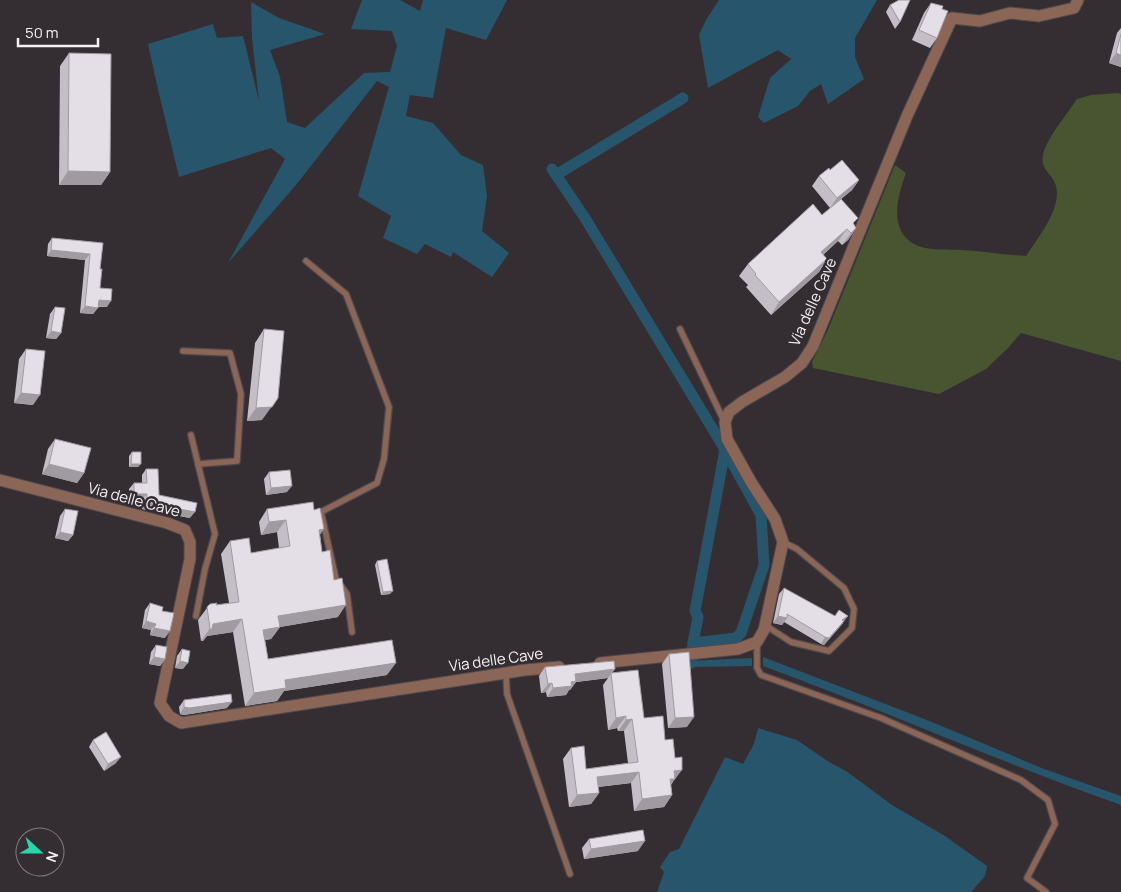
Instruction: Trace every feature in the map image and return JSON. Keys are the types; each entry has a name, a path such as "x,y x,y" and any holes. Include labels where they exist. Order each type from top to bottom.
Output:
{"street":[{"name":"Via delle Cave","path":"725,422 729,412 742,402 785,377 802,363 813,346 907,116 952,18 980,21 1010,13 1039,16 1074,8 1078,0"},
{"path":"592,663 738,649 757,642 765,625 783,542 776,519 751,482 727,439 725,422"},
{"name":"Via delle Cave","path":"0,480 167,523 185,530 190,542 190,559 160,702 169,716 181,723 506,673 573,665"}],"lane":[{"path":"306,261 346,294 389,407 384,459 377,483 321,512 336,579 347,594 352,632"},
{"path":"680,329 725,422"},
{"path":"183,351 230,353 241,394 238,461 198,464"},
{"path":"191,435 215,534 205,569 196,616"},
{"path":"765,625 791,642 829,651 852,628 854,609 844,588 798,549 783,542"},
{"path":"757,642 757,668 761,675 881,718 1021,780 1048,800 1055,824 1027,878 1046,892"},
{"path":"506,673 506,694 570,874"}],"green space":[{"path":"1121,94 1121,361 1021,333 986,369 939,394 813,368 812,362 827,332 895,165 906,173 900,192 897,212 901,231 907,239 916,245 927,248 1026,256 1049,221 1056,201 1055,183 1044,167 1042,160 1048,141 1077,99 1091,95"}],"water":[{"path":"362,0 400,0 420,11 423,0 507,0 486,40 446,28 433,98 410,95 406,116 433,123 461,155 483,165 487,196 482,231 509,253 492,277 453,252 451,257 425,244 417,254 383,238 391,216 358,196 389,87 377,81 296,185 228,263 285,159 271,148 179,177 148,44 213,24 217,38 243,36 259,101 252,38 251,2 279,18 325,34 270,50 280,77 287,122 305,128 364,73 390,72 397,46 392,31 351,29"},
{"path":"719,0 877,0 855,38 855,57 864,79 828,104 821,84 810,91 798,106 764,123 758,117 770,78 791,59 778,50 708,88 699,35"},
{"path":"763,657 927,720 1044,769 1121,796 1121,805 763,666"},
{"path":"752,658 752,666 690,667 688,661"},
{"path":"758,728 797,740 846,771 892,805 945,836 987,866 985,876 971,892 657,892 664,872 660,867 670,852 679,849 725,757 743,764 754,744"}],"building":[{"path":"899,0 910,0 900,22 890,5"},
{"path":"931,3 943,6 942,9 948,11 937,38 919,30"},
{"path":"1121,34 1121,55 1116,53"},
{"path":"69,53 111,54 110,172 68,171"},
{"path":"842,160 859,180 837,198 819,176"},
{"path":"841,199 858,218 853,223 856,228 851,233 847,229 821,252 827,259 779,302 755,275 748,264 813,204 822,215"},
{"path":"52,238 103,243 100,288 112,289 111,301 99,300 98,308 85,306 90,254 51,250"},
{"path":"55,307 65,308 61,333 51,331"},
{"path":"264,329 284,331 278,398 272,407 256,408"},
{"path":"26,349 45,351 40,395 21,393"},
{"path":"55,439 91,448 84,473 49,464"},
{"path":"132,452 141,452 141,464 131,464"},
{"path":"146,469 158,469 159,495 197,503 195,512 147,503 147,494 134,494 134,483 147,483"},
{"path":"290,470 292,486 271,488 269,472"},
{"path":"313,502 314,510 320,508 324,529 319,530 322,552 330,550 334,580 342,578 346,605 278,616 280,627 263,630 268,659 392,640 396,663 285,680 286,688 254,693 242,619 213,624 212,629 210,629 207,607 210,604 239,602 230,541 249,538 251,553 290,546 286,520 269,522 267,509"},
{"path":"65,509 78,511 73,535 60,532"},
{"path":"387,559 393,591 383,592 377,561"},
{"path":"784,588 835,616 839,610 848,616 842,620 844,621 829,638 825,637 787,614 787,618 778,616"},
{"path":"150,603 163,607 162,611 174,613 170,631 154,628 156,624 146,621"},
{"path":"156,645 167,647 165,659 154,657"},
{"path":"182,649 190,651 188,663 180,661"},
{"path":"689,652 694,717 675,718 669,654"},
{"path":"614,661 615,669 575,674 576,681 571,682 572,686 553,688 552,683 548,684 545,667"},
{"path":"638,670 644,718 663,716 665,740 673,739 675,758 682,757 682,770 674,771 675,779 670,779 672,795 642,799 639,772 597,777 599,793 577,795 571,748 584,746 586,769 638,762 632,719 626,720 626,716 616,718 611,673"},
{"path":"231,694 232,702 189,708 184,707 184,700"},
{"path":"106,732 121,757 108,764 93,740"},
{"path":"643,830 645,841 591,849 589,839"}],"waterway":[{"path":"556,175 683,98"},
{"path":"552,169 585,218 723,446 761,515 764,565 741,633 736,638 693,643 691,663"},
{"path":"693,643 698,617 695,611 725,450"}]}
